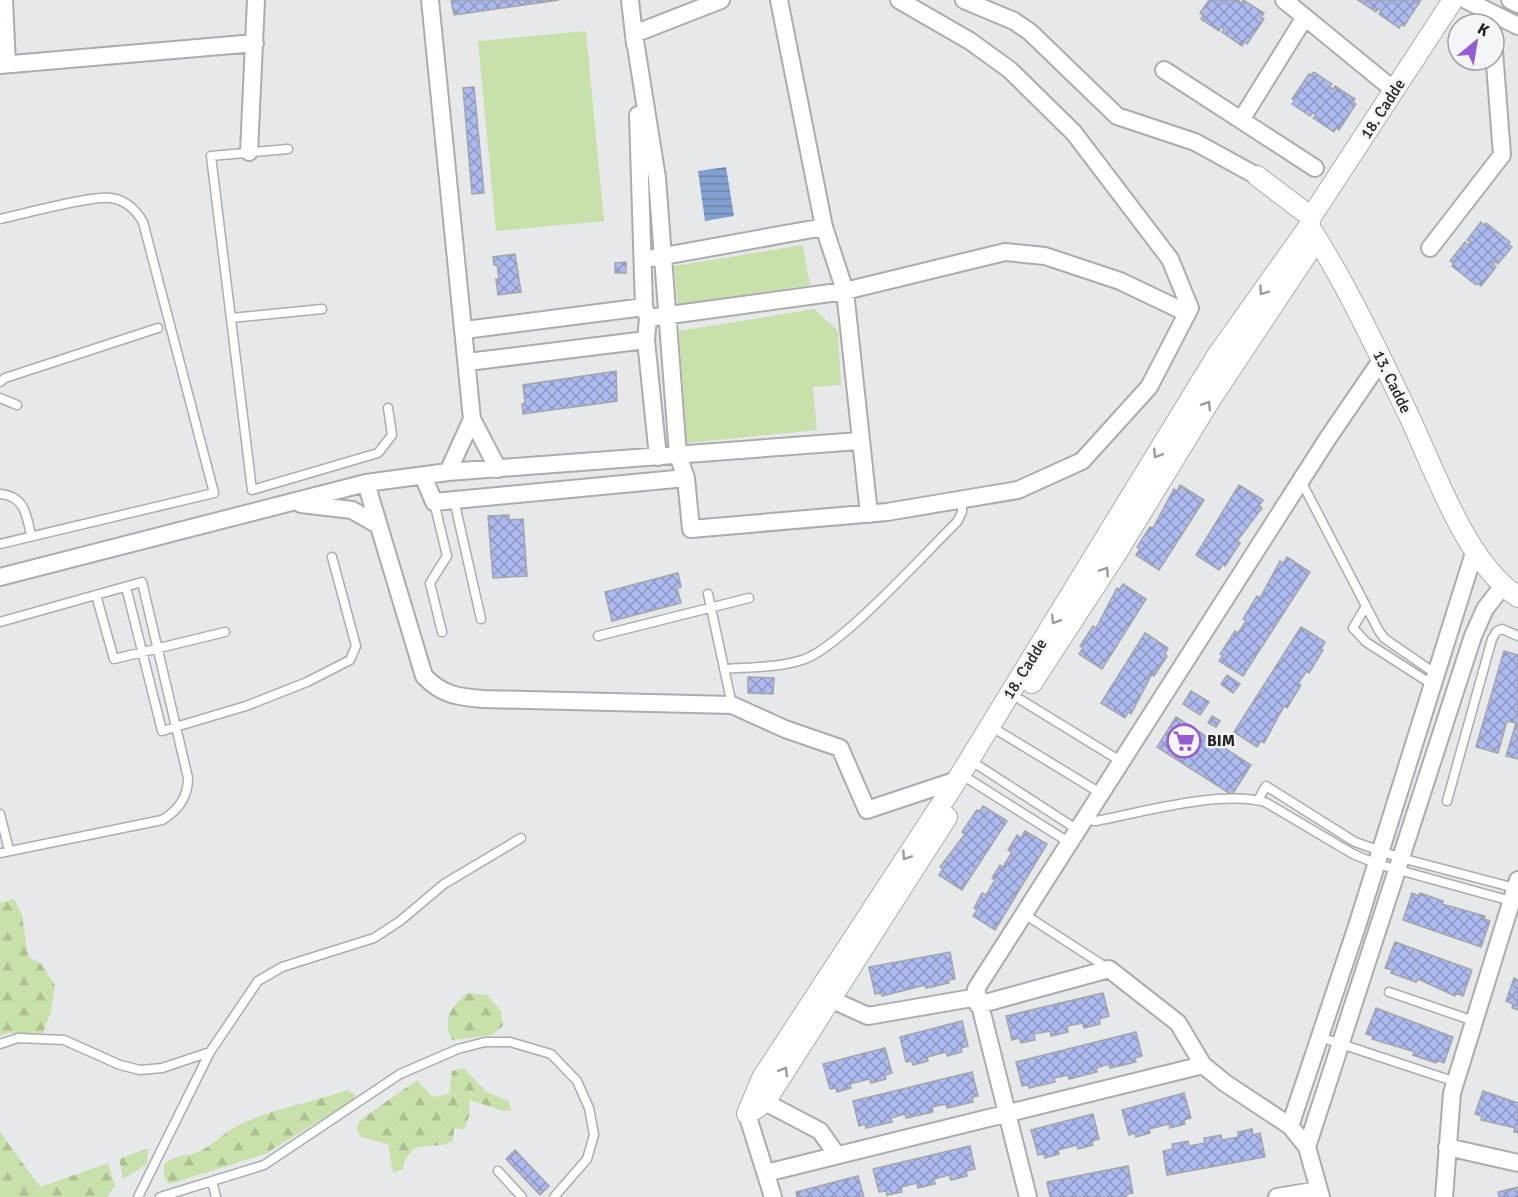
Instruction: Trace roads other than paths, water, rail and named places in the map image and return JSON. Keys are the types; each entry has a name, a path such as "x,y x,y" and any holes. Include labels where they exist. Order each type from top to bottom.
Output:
{"street":[{"path":"4,0 4,64 255,43"},
{"path":"249,152 256,0"},
{"path":"430,0 465,330 472,419 498,469"},
{"path":"630,0 657,178 678,455 686,478 691,529 869,514 1018,490 1082,461 1149,387 1190,308 1170,259 1074,133 1010,70 970,41 899,0"},
{"path":"634,34 721,0"},
{"path":"779,0 824,227 845,291 859,441 869,514"},
{"path":"964,0 1014,21 1030,32 1117,116 1195,142 1257,176"},
{"path":"1284,0 1395,91"},
{"name":"18. Cadde","path":"747,1114 762,1078 1000,732 1116,554 1312,227 1453,0"},
{"path":"1466,0 1483,12"},
{"path":"1510,0 1518,4"},
{"path":"1241,120 1305,17"},
{"path":"634,34 646,340 658,457"},
{"path":"1164,70 1315,168"},
{"path":"1430,248 1502,155 1496,72"},
{"name":"13. Cadde","path":"1257,176 1312,227 1382,358 1474,553 1510,592"},
{"path":"643,260 824,227"},
{"name":"18. Cadde","path":"747,1114 765,1102 896,901 1218,354 1312,227"},
{"path":"465,330 646,313 669,315 845,291 1005,252 1045,256 1120,281 1187,313"},
{"path":"468,362 646,340"},
{"path":"1028,1197 976,989 1382,358"},
{"path":"448,472 472,419"},
{"path":"0,577 366,483 448,472 859,441"},
{"path":"615,459 619,485"},
{"path":"423,476 435,502 686,478"},
{"path":"366,483 424,676 443,693 483,699 732,705 785,729 840,748 867,810 969,775"},
{"path":"286,503 352,510 378,525"},
{"path":"1290,1126 1379,858 1474,553"},
{"path":"1307,1147 1473,636 1485,609 1510,592"},
{"path":"1444,1197 1447,1146 1456,1082 1516,893"},
{"path":"831,999 868,1016 978,1001 1076,981 1109,969 1178,1023 1203,1065 1225,1083 1290,1126 1307,1147 1320,1194 1277,1197"},
{"path":"766,1173 1005,1112 1203,1065"},
{"path":"765,1102 820,1131 837,1155"},
{"path":"747,1114 773,1197"},
{"path":"1447,1146 1518,1163"}],"lane":[{"path":"288,149 211,156 252,490 378,453 392,435 388,408"},
{"path":"0,219 107,197 126,204 139,215 143,222 214,493 0,544"},
{"path":"231,318 322,309"},
{"path":"0,382 5,378 158,328"},
{"path":"0,398 17,405"},
{"path":"1301,481 1384,638 1435,679"},
{"path":"0,494 12,497 21,504 27,513 31,536"},
{"path":"454,500 481,619"},
{"path":"724,669 775,666 805,660 836,640 957,522 962,512 962,500"},
{"path":"435,502 447,556 430,583 442,632"},
{"path":"126,586 162,731 277,694 308,682 350,660 356,646 332,557"},
{"path":"0,622 142,582 177,727 188,786 183,802 162,820 0,853"},
{"path":"708,594 732,705"},
{"path":"96,595 114,659 225,632"},
{"path":"598,636 749,598"},
{"path":"1366,606 1353,628 1366,642 1435,679"},
{"path":"1447,801 1492,639 1497,631 1502,629 1518,636"},
{"path":"1021,700 1123,763"},
{"path":"1000,732 1102,794"},
{"path":"969,775 1078,831"},
{"path":"969,775 1078,831"},
{"path":"1257,800 1266,786 1379,858 1516,893"},
{"path":"1078,831 1096,821 1213,800 1257,800 1353,854 1379,858 1516,893"},
{"path":"0,814 9,850"},
{"path":"138,1197 210,1052 258,981 282,967 374,938 400,921 444,884 521,838"},
{"path":"1024,914 1109,969"},
{"path":"1389,992 1474,1021"},
{"path":"1320,1037 1456,1082"},
{"path":"0,1044 18,1038 64,1040 120,1065 140,1070 162,1068 210,1052"},
{"path":"160,1197 264,1165 400,1074 458,1049 485,1042 510,1042 551,1054 577,1081 589,1107 594,1135 587,1159 554,1197"},
{"path":"498,1171 522,1197"},
{"path":"212,1181 216,1197"}],"water":[{"path":"726,167 734,216 705,221 698,171"}],"place":[{"name":"BIM","path":"1184,741"}]}
